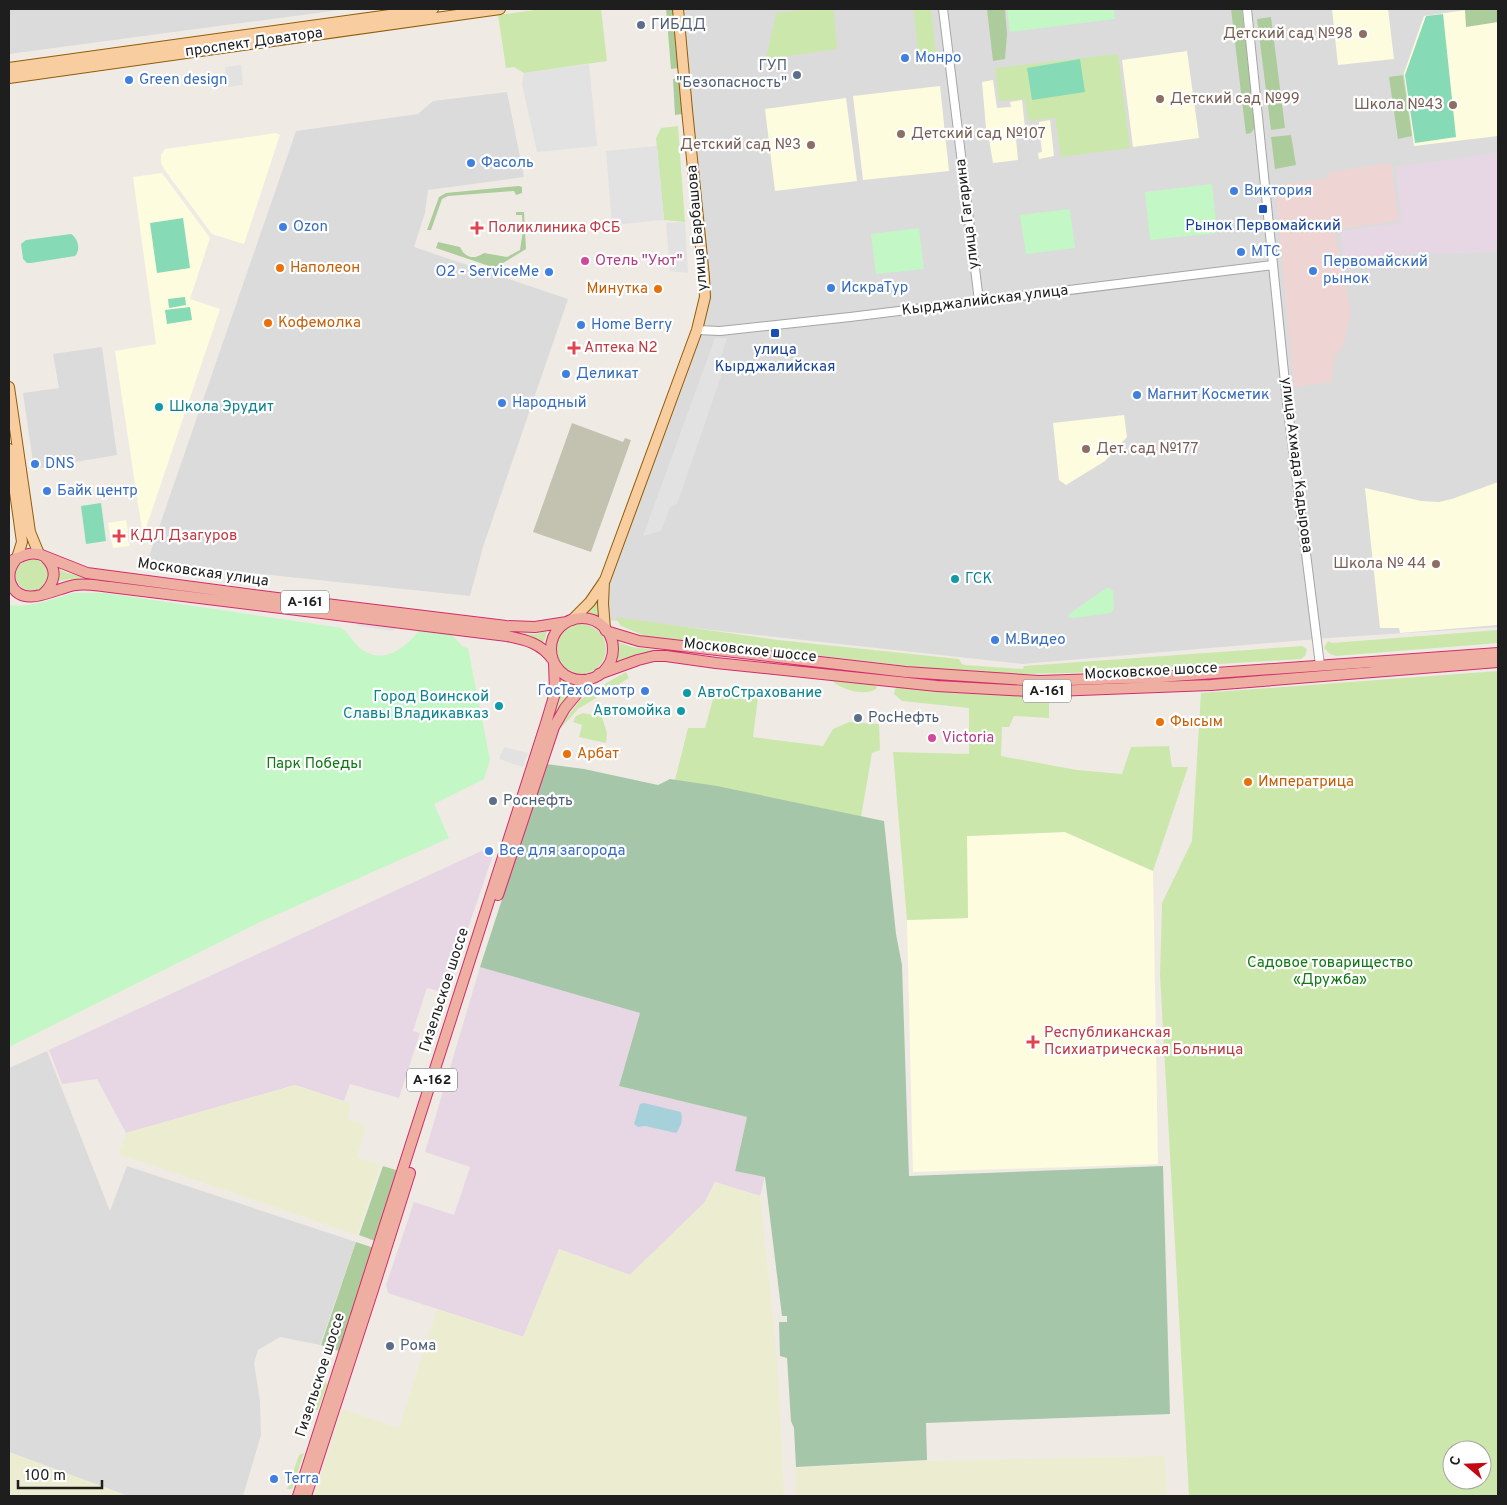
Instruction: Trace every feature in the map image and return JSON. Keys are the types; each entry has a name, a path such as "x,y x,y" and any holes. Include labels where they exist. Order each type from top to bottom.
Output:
{"highway":[{"path":"12,562 24,554 42,555 53,567 54,573 51,587 44,594"},
{"name":"Московская улица","path":"42,555 86,573 294,600 524,628 570,621"},
{"name":"Московская улица","path":"12,562 10,587 21,594 32,597 76,585 86,585 494,634 533,642 545,650 553,661"},
{"name":"А-161","path":"570,621 587,619 597,622 606,630"},
{"path":"553,661 552,640 556,632 570,621"},
{"name":"Московское шоссе","path":"606,630 630,639 645,642 906,672 1014,680 1092,680 1320,666 1498,652"},
{"path":"599,674 605,668 611,656 612,643 606,630"},
{"name":"Московское шоссе","path":"599,674 638,660 654,656 666,656 937,686 1045,691 1211,684 1498,662"},
{"name":"А-161","path":"553,661 562,673 570,678 589,679 599,674"},
{"name":"Гизельское шоссе","path":"306,1496 373,1290 550,713 555,693 553,661"},
{"name":"Гизельское шоссе","path":"298,1496 457,1012 554,727 569,702 589,679"}],"main road":[{"name":"проспект Доватора","path":"9,68 434,9"},
{"name":"проспект Доватора","path":"9,78 500,9"},
{"name":"улица Барбашова","path":"570,621 590,602 604,580 697,330 705,297 678,9"},
{"path":"9,387 31,539 42,555"},
{"path":"9,449 22,542 12,562"},
{"name":"улица Барбашова","path":"604,580 603,604 606,630"}],"street":[{"name":"улица Гагарина","path":"943,9 979,301"},
{"name":"улица Ахмада Кадырова","path":"1247,9 1287,402 1320,666"},
{"name":"Кырджалийская улица","path":"697,330 725,330 1273,265"}],"shaded area":[{"path":"9,9 347,9 9,54"},
{"path":"678,9 1498,9 1498,627 1328,638 1022,664 638,622 603,620 605,580 705,297"},
{"name":"Детский сад №98","path":"1332,9 1388,9 1394,59 1338,65"},
{"name":"Школа №43","path":"1473,9 1498,9 1498,136 1414,146 1404,73 1424,16"},
{"name":"Детский сад №99","path":"1187,51 1199,138 1133,147 1122,60"},
{"path":"589,64 597,146 537,152 522,84 524,73"},
{"path":"241,65 243,85 228,87 225,67"},
{"path":"993,80 997,108 1011,107 1010,102 1022,100 1025,128 1039,126 1039,122 1050,120 1054,156 1039,159 1038,153 1042,152 1040,135 1016,139 1018,160 993,163 989,139 987,139 982,82"},
{"name":"Детский сад №107","path":"940,86 949,171 863,180 853,96"},
{"path":"507,92 524,177 428,190 425,213 414,247 568,299 483,547 470,596 147,562 296,131 418,114 433,101"},
{"name":"Детский сад №3","path":"846,98 857,181 775,191 765,109"},
{"path":"276,133 280,135 244,244 212,234 164,169 161,163 161,155 165,149"},
{"path":"657,146 664,220 612,225 606,151"},
{"path":"1498,153 1498,252 1408,254 1344,259 1341,231 1402,223 1396,167"},
{"name":"Первомайский рынок","path":"1391,163 1399,221 1334,229 1351,312 1343,345 1334,358 1331,382 1294,387 1275,185 1328,178 1329,172"},
{"path":"162,173 210,238 190,299 220,309 146,528 142,530 115,351 156,344 133,177"},
{"path":"685,222 688,273 670,271 666,223"},
{"path":"715,338 727,338 721,357 725,365 677,504 670,507 661,531 643,536"},
{"path":"102,347 117,455 34,469 23,393 59,388 53,354"},
{"name":"Дет. сад №177","path":"1124,415 1127,437 1105,461 1066,485 1059,480 1053,423"},
{"path":"572,423 623,442 625,438 631,440 591,552 533,532"},
{"name":"Школа № 44","path":"1498,482 1498,625 1400,633 1399,628 1380,628 1365,488 1421,501 1439,502"},
{"name":"КДЛ Дзагуров","path":"126,520 128,531 125,532 130,546 113,548 108,523"},
{"path":"353,619 399,625 393,631 358,626"},
{"path":"504,747 528,753 523,767 499,759"},
{"name":"Республиканская Психиатрическая Больница","path":"1065,832 1153,871 1158,1164 913,1172 907,920 968,918 966,836"},
{"path":"490,847 492,858 446,993 427,988 413,1031 420,1033 399,1098 350,1084 344,1101 295,1085 126,1133 97,1079 62,1084 49,1050"},
{"path":"480,967 640,1013 619,1086 747,1117 735,1170 765,1176 760,1196 715,1182 705,1202 630,1275 559,1249 524,1337 388,1293 386,1285 414,1202 454,1215 470,1167 425,1152"},
{"path":"47,1051 110,1211 127,1166 356,1242 320,1345 280,1337 258,1350 254,1363 260,1401 261,1435 243,1496 128,1496 9,1452 9,1068"},
{"path":"295,1085 351,1104 347,1119 366,1125 357,1157 380,1165 357,1235 119,1154 126,1133"},
{"path":"715,1182 760,1196 777,1359 784,1496 314,1496 342,1409 399,1428 437,1309 523,1337 559,1249 630,1275 705,1202"},
{"path":"9,1452 128,1496 9,1496"},
{"path":"1165,1456 1167,1496 795,1496 795,1468 924,1461"}],"green space":[{"path":"542,9 601,9 607,61 524,73 514,67 506,68 498,15"},
{"path":"666,9 674,9 678,68 671,69"},
{"path":"832,9 837,49 766,59 776,13"},
{"path":"931,9 937,63 919,65 914,10"},
{"path":"987,9 1005,9 1007,34 1005,59 993,61"},
{"path":"1007,9 1114,9 1115,19 1010,32"},
{"path":"1231,9 1242,10 1255,127 1251,133 1246,134"},
{"path":"1498,9 1498,22 1466,27 1465,10"},
{"path":"1443,14 1456,137 1415,143 1405,75 1426,16"},
{"path":"1271,17 1285,128 1271,130 1257,19"},
{"path":"1118,54 1130,148 1061,157 1055,118 1028,121 1025,99 999,101 995,68"},
{"path":"1080,59 1085,92 1032,100 1027,68"},
{"path":"1403,75 1412,136 1398,139 1389,77"},
{"path":"680,78 682,114 675,115 673,79"},
{"path":"678,126 685,222 664,220 656,138 661,128"},
{"path":"1291,135 1296,165 1275,169 1271,137"},
{"path":"1212,184 1217,233 1150,240 1145,192"},
{"path":"522,187 522,193 516,195 514,191 448,196 442,199 431,230 427,230 439,197 446,193"},
{"path":"1070,209 1075,248 1026,254 1020,215"},
{"path":"516,212 524,212 526,249 495,268 436,248 438,242 460,247 464,254 470,257 477,257 484,253 507,257 520,250 523,230 522,215 516,215"},
{"path":"183,218 190,268 157,273 150,223"},
{"path":"919,228 924,269 876,274 871,234"},
{"path":"71,234 78,244 78,251 75,256 31,263 27,263 23,259 21,244 26,240"},
{"path":"185,297 186,305 169,308 168,299"},
{"path":"190,307 192,320 167,324 165,310"},
{"path":"101,503 106,541 86,544 81,506"},
{"path":"32,557 44,562 49,574 44,586 32,591 20,586 15,574 20,562"},
{"path":"56,568 67,573 93,578 93,581 70,579 55,582"},
{"path":"1108,587 1113,591 1114,609 1111,613 1068,617 1069,614"},
{"path":"599,592 600,617 584,613"},
{"name":"Парк Победы","path":"74,593 105,593 342,628 361,649 369,654 377,655 393,653 400,649 419,630 451,634 463,647 468,648 490,760 484,779 434,804 449,838 258,923 9,1047 9,605 34,604"},
{"path":"615,617 778,640 959,659 965,665 1023,669 1024,666 1302,646 1307,649 1305,656 1301,659 1073,673 1022,674 934,669 645,636 621,626"},
{"path":"576,624 586,624 599,631 606,644 606,654 599,667 586,674 576,674 567,670 560,663 556,654 556,644 560,635 567,628"},
{"path":"1498,630 1498,643 1336,656 1330,654 1324,648 1328,641 1332,643"},
{"path":"547,631 544,643 521,635 522,633 535,634"},
{"path":"618,642 632,647 659,650 630,657 615,664 619,651"},
{"name":"Садовое товарищество «Дружба»","path":"1498,671 1498,1496 1189,1496 1160,975 1162,903 1192,841 1201,693"},
{"path":"626,672 629,678 578,709 561,728 561,725 580,700"},
{"path":"829,678 875,685 877,688 866,692 852,691 839,686"},
{"path":"559,679 578,685 550,724"},
{"path":"898,687 1049,695 1049,718 1014,716 1009,727 1002,727 1001,756 1077,770 1122,774 1131,747 1169,746 1172,767 1188,767 1153,871 1065,832 967,836 968,918 907,920 893,752 969,754 969,708 902,701 894,694 895,689"},
{"path":"715,692 758,698 753,737 823,746 833,729 849,722 879,724 880,750 872,753 861,817 675,780 688,728 705,728"},
{"path":"583,713 602,717 607,733 606,743 579,737 582,725 573,722 576,716"},
{"path":"546,764 584,769 658,785 670,779 717,786 884,821 896,934 902,965 909,1176 1163,1166 1170,1414 926,1423 927,1460 796,1467 787,1358 780,1356 779,1322 787,1322 787,1316 782,1316 765,1177 735,1171 747,1117 619,1086 640,1013 480,967"},
{"path":"383,1166 399,1171 375,1241 359,1235"},
{"path":"356,1242 374,1248 339,1351 321,1345"},
{"path":"323,1380 327,1385 318,1410 314,1411 312,1408 320,1382"},
{"path":"304,1453 292,1489 287,1489 299,1455"}],"water":[{"path":"644,1103 681,1112 681,1123 676,1133 645,1126 638,1127 634,1124 640,1104"}],"place":[{"name":"ГИБДД","path":"641,25"},
{"name":"Детский сад №98","path":"1363,34"},
{"name":"Монро","path":"905,58"},
{"name":"ГУП \"Безопасность\"","path":"797,75"},
{"name":"Green design","path":"129,80"},
{"name":"Детский сад №99","path":"1160,99"},
{"name":"Школа №43","path":"1453,105"},
{"name":"Детский сад №107","path":"901,134"},
{"name":"Детский сад №3","path":"811,145"},
{"name":"Фасоль","path":"471,163"},
{"name":"Виктория","path":"1234,191"},
{"name":"Рынок Первомайский","path":"1263,209"},
{"name":"Ozon","path":"283,227"},
{"name":"Поликлиника ФСБ","path":"477,228"},
{"name":"МТС","path":"1241,252"},
{"name":"Отель \"Уют\"","path":"585,261"},
{"name":"Наполеон","path":"280,268"},
{"name":"Первомайский рынок","path":"1313,271"},
{"name":"О2 - ServiceMe","path":"549,272"},
{"name":"ИскраТур","path":"831,288"},
{"name":"Минутка","path":"658,289"},
{"name":"Кофемолка","path":"268,323"},
{"name":"Home Berry","path":"581,325"},
{"name":"улица Кырджалийская","path":"775,333"},
{"name":"Аптека N2","path":"574,348"},
{"name":"Деликат","path":"566,374"},
{"name":"Магнит Косметик","path":"1137,395"},
{"name":"Народный","path":"502,403"},
{"name":"Школа Эрудит","path":"159,407"},
{"name":"Дет. сад №177","path":"1086,449"},
{"name":"DNS","path":"35,464"},
{"name":"Байк центр","path":"47,491"},
{"name":"КДЛ Дзагуров","path":"119,536"},
{"name":"Школа № 44","path":"1436,564"},
{"name":"ГСК","path":"955,579"},
{"name":"М.Видео","path":"995,640"},
{"name":"ГосТехОсмотр","path":"645,691"},
{"name":"АвтоСтрахование","path":"687,693"},
{"name":"Город Воинской Славы Владикавказ","path":"499,706"},
{"name":"Автомойка","path":"681,711"},
{"name":"РосНефть","path":"858,718"},
{"name":"Фысым","path":"1160,722"},
{"name":"Victoria","path":"932,738"},
{"name":"Арбат","path":"567,754"},
{"name":"Императрица","path":"1248,782"},
{"name":"Роснефть","path":"493,801"},
{"name":"Все для загорода","path":"489,851"},
{"name":"Республиканская Психиатрическая Больница","path":"1033,1042"},
{"name":"Рома","path":"390,1346"},
{"name":"Terra","path":"274,1479"}]}
